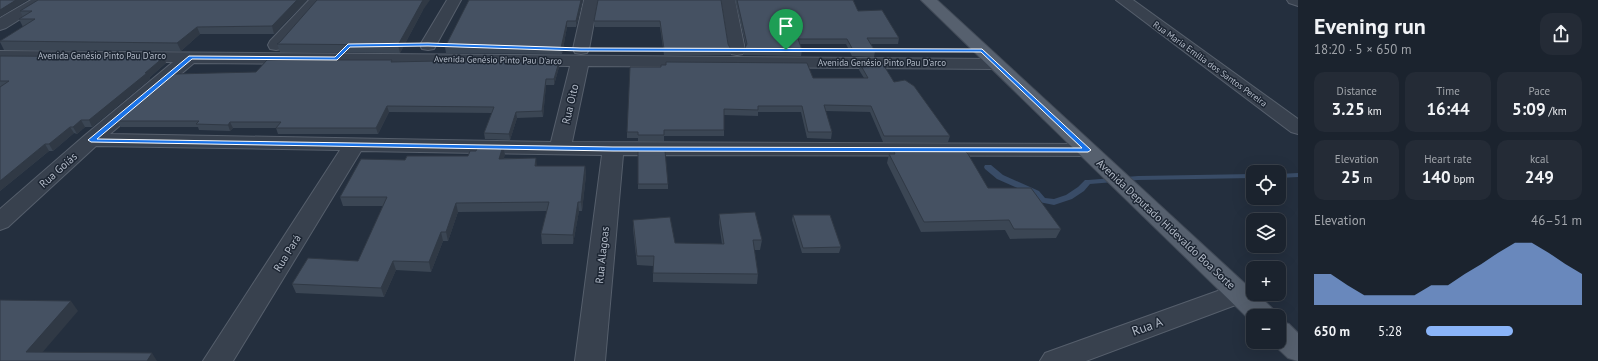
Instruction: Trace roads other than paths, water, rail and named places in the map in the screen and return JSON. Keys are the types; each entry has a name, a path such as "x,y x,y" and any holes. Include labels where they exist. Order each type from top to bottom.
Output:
{"main road":[{"name":"Avenida Deputado Hidevaldo Boa Sorte","path":"928,0 1256,309"}],"street":[{"path":"0,25 41,0"},
{"path":"276,45 317,0"},
{"path":"428,45 454,0"},
{"name":"Rua Oito","path":"560,148 591,0"},
{"path":"728,0 737,50"},
{"name":"Rua Maria Emília dos Santos Pereira","path":"1123,0 1298,128"},
{"path":"1294,0 1298,2"},
{"name":"Avenida Genésio Pinto Pau D'arco","path":"0,42 428,45 580,55 737,50 989,57"},
{"path":"337,58 348,45"},
{"name":"Avenida Genésio Pinto Pau D'arco","path":"0,56 337,58 580,55 989,57"},
{"name":"Rua Goiás","path":"0,222 91,140 190,57"},
{"path":"91,140 613,149 1088,150"},
{"name":"Rua Pará","path":"218,361 355,144"},
{"name":"Rua Alagoas","path":"590,361 613,149"},
{"name":"Rua A","path":"1056,361 1240,293"}],"waterway":[{"path":"988,167 1000,177 1036,193 1042,200 1054,202 1069,197 1088,182 1138,178 1246,176"},
{"path":"1286,176 1298,175"}]}
